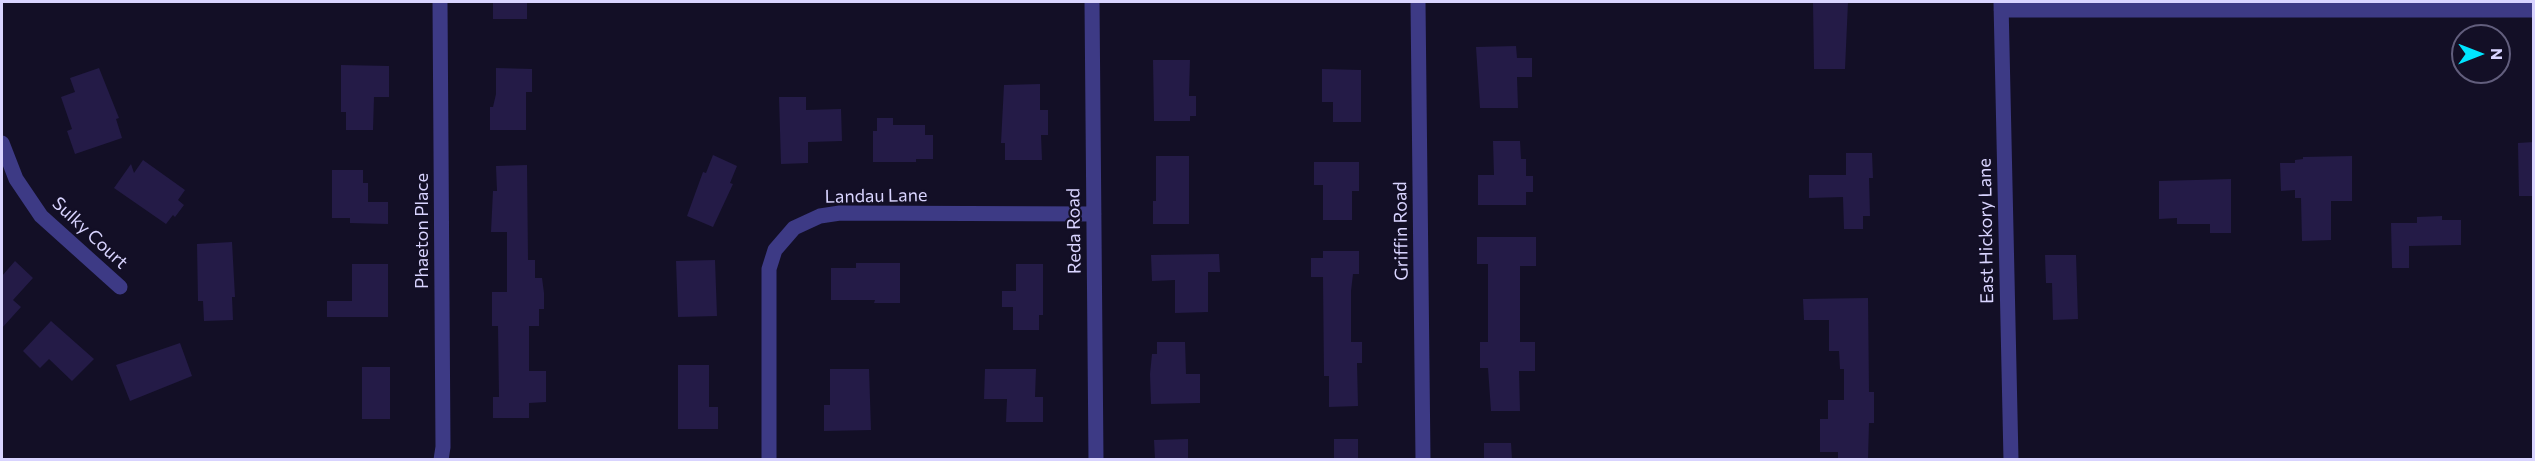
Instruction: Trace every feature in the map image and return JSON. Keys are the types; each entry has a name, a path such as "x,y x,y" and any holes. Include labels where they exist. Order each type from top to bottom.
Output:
{"street":[{"name":"Phaeton Place","path":"440,2 443,435 441,459"},
{"name":"Reda Road","path":"1092,2 1096,459"},
{"name":"Griffin Road","path":"1418,2 1423,459"},
{"path":"2001,6 2534,10"},
{"name":"East Hickory Lane","path":"2001,6 2011,459"},
{"name":"Sulky Court","path":"2,143 15,179 41,216 120,287"},
{"name":"Landau Lane","path":"770,459 769,269 775,250 794,228 820,216 840,213 1094,214"}],"building":[{"path":"493,2 527,2 527,19 493,19"},
{"path":"1813,2 1848,2 1845,69 1814,69"},
{"path":"1516,46 1517,58 1532,58 1532,77 1517,77 1518,108 1480,108 1476,47"},
{"path":"1153,60 1190,60 1189,96 1196,96 1196,116 1190,116 1190,121 1154,121"},
{"path":"341,65 389,66 389,97 374,97 373,130 346,130 346,112 341,112"},
{"path":"99,68 119,118 116,119 122,138 75,154 67,131 72,129 61,97 75,92 70,78"},
{"path":"496,68 532,69 532,92 526,92 526,130 490,130 490,107 493,107 496,94"},
{"path":"1322,69 1361,70 1361,122 1333,122 1333,102 1322,102"},
{"path":"1040,84 1040,110 1048,110 1048,135 1041,135 1042,160 1005,160 1005,143 1001,143 1004,85"},
{"path":"779,97 806,97 806,110 841,109 842,141 808,142 808,163 781,164"},
{"path":"877,118 893,118 893,125 925,125 925,135 933,135 933,159 916,159 916,162 873,162 873,131 877,131"},
{"path":"1493,141 1520,141 1521,159 1526,159 1526,176 1533,176 1533,192 1526,192 1526,205 1478,205 1478,175 1494,175"},
{"path":"2534,142 2534,196 2519,196 2518,143"},
{"path":"1846,153 1872,153 1873,178 1869,178 1870,216 1863,216 1863,229 1844,229 1843,197 1809,198 1809,175 1846,175"},
{"path":"713,155 737,166 730,183 733,184 713,227 687,216 703,172 706,173"},
{"path":"1156,156 1189,156 1189,224 1153,224 1153,201 1156,201"},
{"path":"2352,156 2352,201 2331,201 2331,240 2302,241 2301,198 2295,198 2295,190 2281,191 2280,163 2295,163 2295,160 2303,159 2303,157"},
{"path":"143,160 185,190 178,200 184,205 166,224 114,188 131,164 134,173"},
{"path":"1314,162 1359,162 1359,191 1352,191 1352,220 1323,220 1323,185 1314,185"},
{"path":"527,165 528,260 535,260 535,278 542,278 544,293 544,309 539,309 539,326 529,326 529,371 546,371 546,402 529,403 529,418 493,418 493,397 499,397 498,326 492,326 492,292 507,292 507,232 491,232 493,191 497,191 496,166"},
{"path":"332,170 363,170 363,183 368,183 368,202 388,202 388,224 350,223 350,218 332,218"},
{"path":"2231,179 2231,233 2210,233 2210,224 2177,224 2177,218 2159,219 2159,181"},
{"path":"2442,216 2442,220 2461,220 2461,245 2409,246 2409,268 2392,268 2391,223 2417,223 2417,217"},
{"path":"1477,237 1536,237 1536,266 1520,266 1520,342 1535,342 1535,371 1519,371 1520,411 1491,411 1488,368 1480,368 1480,342 1488,342 1488,264 1477,264"},
{"path":"232,242 235,297 232,297 233,320 204,321 203,301 198,301 197,244"},
{"path":"1323,251 1359,251 1359,274 1353,274 1351,291 1351,342 1362,342 1362,363 1357,363 1358,406 1329,407 1329,376 1324,376 1323,277 1311,277 1311,258 1323,258"},
{"path":"1219,254 1220,272 1208,272 1208,312 1175,313 1175,280 1152,281 1151,255"},
{"path":"2045,255 2076,255 2078,319 2053,320 2052,283 2046,283"},
{"path":"715,260 717,316 678,317 676,261"},
{"path":"15,261 33,278 13,300 21,307 2,328 2,276"},
{"path":"856,263 900,263 900,303 874,303 875,300 831,300 831,268 856,268"},
{"path":"352,264 388,264 388,317 327,317 327,301 352,301"},
{"path":"1016,264 1043,264 1043,315 1039,315 1039,330 1013,330 1013,307 1002,307 1002,291 1016,291"},
{"path":"1868,298 1869,392 1874,392 1874,423 1869,423 1868,459 1838,459 1838,452 1820,452 1820,419 1828,419 1828,400 1844,400 1844,369 1840,369 1839,351 1829,351 1829,320 1804,320 1803,299"},
{"path":"51,321 94,359 72,381 49,359 40,368 23,351"},
{"path":"1157,342 1185,342 1186,374 1200,374 1200,403 1151,404 1150,374 1152,354 1157,354"},
{"path":"180,343 192,376 130,401 116,365"},
{"path":"678,365 709,365 709,407 718,407 718,429 678,429"},
{"path":"362,367 390,367 390,419 362,419"},
{"path":"830,369 869,369 871,430 824,431 824,405 830,405"},
{"path":"985,369 1036,369 1035,397 1043,397 1043,422 1006,422 1007,399 984,399"},
{"path":"1188,439 1188,459 1155,459 1154,440"},
{"path":"1334,439 1358,439 1358,459 1334,459"},
{"path":"1484,443 1511,443 1512,459 1484,459"}]}
